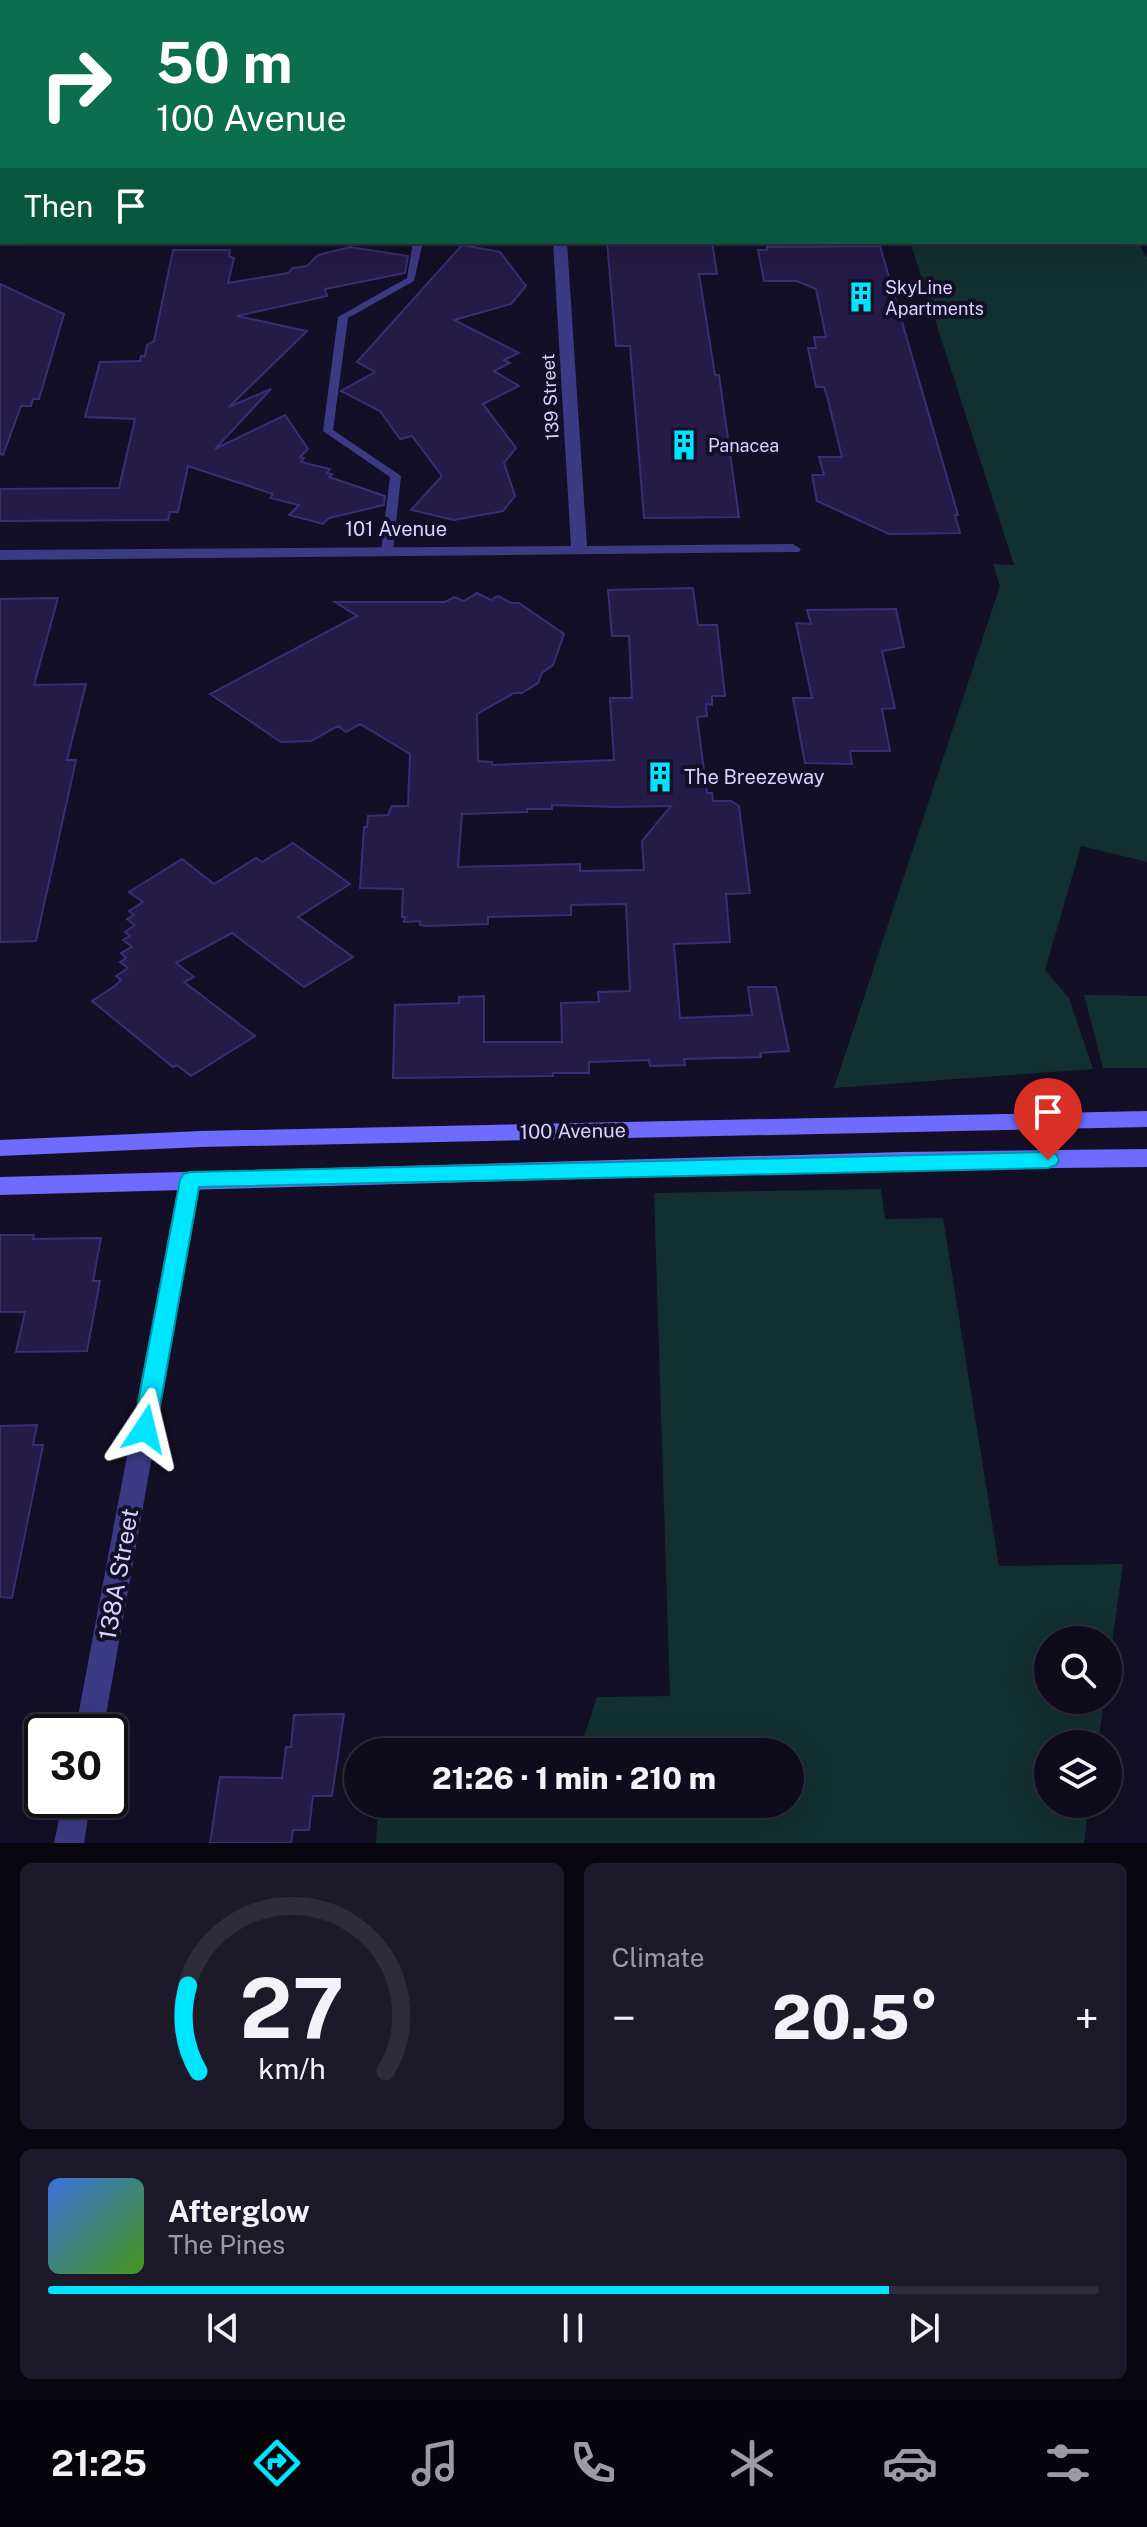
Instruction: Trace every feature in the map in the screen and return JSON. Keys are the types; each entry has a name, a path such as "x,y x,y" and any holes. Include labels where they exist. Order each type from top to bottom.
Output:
{"main road":[{"name":"100 Avenue","path":"0,1148 201,1139 1147,1119"},
{"name":"100 Avenue","path":"0,1186 1147,1158"}],"street":[{"name":"139 Street","path":"560,244 579,550"},
{"name":"101 Avenue","path":"0,555 793,549"},
{"name":"138A Street","path":"92,1714 190,1180"},
{"path":"69,1843 74,1818"}],"lane":[{"path":"387,551 396,476 328,431 343,317 411,279 418,244"}],"green space":[{"path":"911,244 1139,244 1147,258 1147,862 1081,846 1045,970 1069,998 1093,1069 834,1088 1000,586 993,564 1014,565"},
{"path":"1084,995 1147,996 1147,1068 1103,1068"},
{"path":"881,1189 885,1219 943,1218 999,1566 1123,1564 1114,1626 1034,1626 1034,1714 1102,1714 1100,1730 1034,1730 1034,1818 1087,1818 1084,1843 376,1843 377,1818 804,1818 804,1738 584,1738 597,1697 670,1696 654,1193"}],"building":[{"path":"607,244 712,244 717,274 699,274 715,375 719,375 739,517 644,518 630,346 616,346"},
{"path":"462,245 500,252 526,286 511,304 454,320 519,353 504,360 510,363 494,371 519,386 483,404 516,448 504,463 515,496 503,511 454,520 411,510 442,476 412,436 400,439 380,411 341,391 375,372 357,362"},
{"path":"880,246 958,515 955,515 960,533 889,534 817,501 812,475 824,475 819,457 842,457 824,387 816,387 808,348 816,348 814,337 826,337 816,289 797,281 764,281 758,250 767,250 767,247"},
{"path":"350,247 408,256 405,273 325,289 327,296 237,316 307,331 229,407 271,389 215,449 285,415 308,449 300,457 304,458 301,462 330,469 327,473 332,474 329,477 385,496 384,505 329,518 323,524 289,515 299,505 270,498 273,494 188,466 178,512 170,512 168,520 0,521 0,489 119,488 135,419 85,417 100,362 140,361 141,356 145,356 147,345 154,341 173,250 230,250 229,256 234,258 228,283 288,273 293,268 307,266 318,255"},
{"path":"0,284 64,314 39,399 33,399 31,406 21,406 3,455 0,454"},
{"path":"693,588 698,625 717,625 725,696 712,696 712,705 706,704 707,716 697,717 707,793 712,793 713,801 731,801 739,806 750,893 726,894 730,942 674,944 680,1018 752,1015 748,987 776,987 789,1051 760,1053 761,1057 684,1059 685,1065 650,1066 649,1060 589,1062 589,1073 553,1073 553,1076 393,1078 395,1005 459,1003 459,997 484,996 484,1042 562,1042 561,1003 599,1002 598,992 630,991 626,904 571,905 571,915 488,917 488,924 425,926 420,925 420,921 404,922 403,889 360,888 364,827 367,827 368,816 388,815 392,806 408,806 410,754 360,724 346,732 338,726 311,741 281,742 210,694 357,616 335,602 445,602 454,597 464,601 477,593 491,600 498,596 511,603 519,603 564,634 553,665 542,673 538,683 477,714 478,761 492,762 492,765 614,760 610,698 632,698 629,636 612,636 608,590","holes":["552,805 671,806 642,841 644,870 580,871 580,864 458,867 462,814 527,812 527,809 552,809"]},
{"path":"58,598 34,685 86,684 67,760 76,760 36,941 0,942 0,599"},
{"path":"896,609 904,647 882,651 895,708 882,709 890,751 850,751 852,764 805,763 793,698 812,698 796,623 811,624 807,610"},
{"path":"293,843 350,884 298,917 353,957 304,987 232,933 176,963 194,977 184,982 255,1036 191,1076 177,1065 173,1067 92,1001 116,985 121,980 116,976 128,968 120,962 126,958 121,953 132,947 123,940 130,936 125,932 135,925 127,919 134,915 129,911 143,902 129,892 182,859 214,884 256,858 262,862"},
{"path":"0,1235 34,1235 33,1239 101,1238 93,1281 100,1281 87,1351 16,1352 25,1312 0,1312"},
{"path":"37,1425 33,1445 43,1445 12,1598 0,1597 0,1426"},
{"path":"344,1714 332,1796 313,1796 309,1830 293,1830 291,1843 210,1843 220,1777 282,1778 286,1747 291,1747 294,1715"}],"place":[{"name":"SkyLine Apartments","path":"861,297"},
{"name":"Panacea","path":"684,445"},
{"name":"The Breezeway","path":"660,777"}],"route":[{"path":"145,1429 190,1180 1048,1160"}]}
